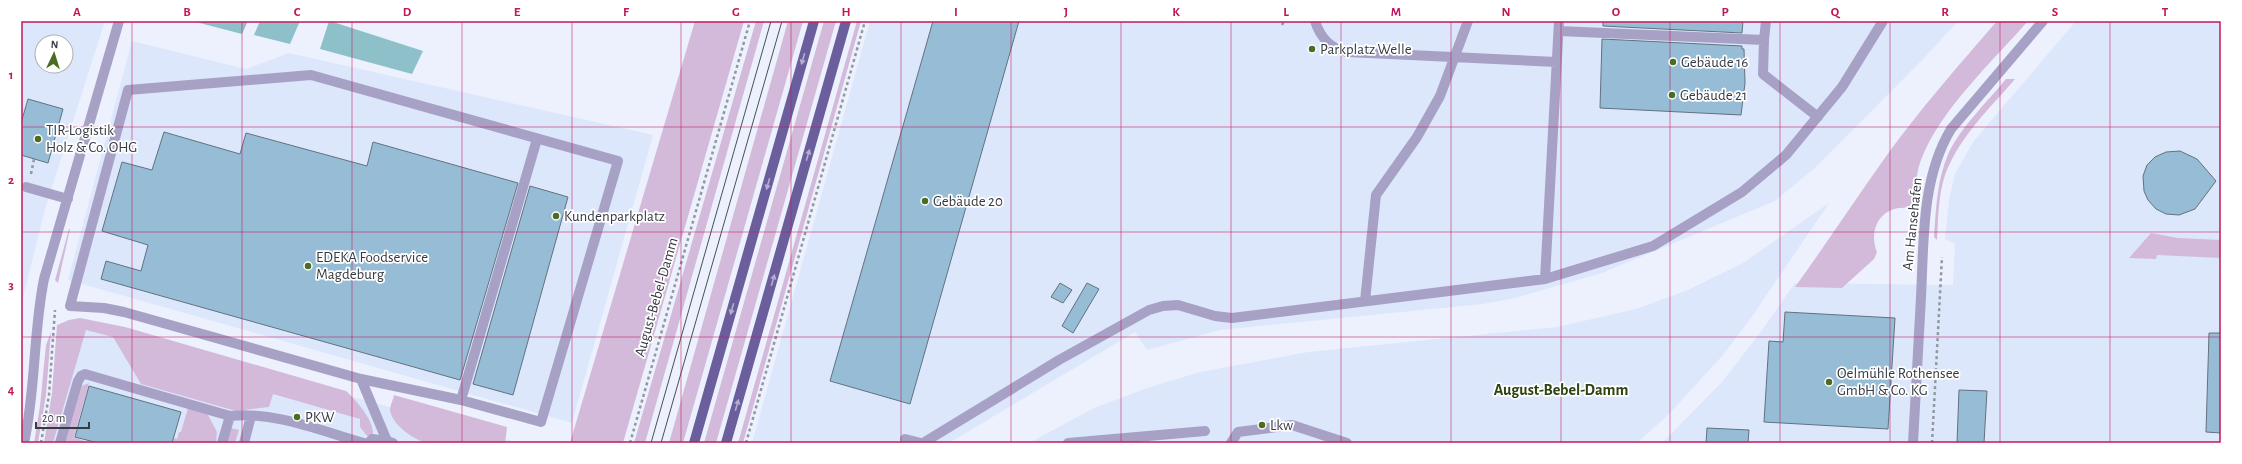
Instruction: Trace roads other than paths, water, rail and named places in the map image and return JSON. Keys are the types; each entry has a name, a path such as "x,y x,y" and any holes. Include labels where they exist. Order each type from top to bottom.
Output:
{"main road":[{"path":"694,443 814,21"},
{"path":"726,443 846,21"}],"street":[{"path":"24,443 32,403 41,294 119,21"},
{"path":"1315,21 1326,40 1332,46 1343,51 1557,62"},
{"path":"1365,301 1376,195 1417,137 1440,96 1456,57 1468,21"},
{"path":"1766,21 1762,74 1818,117"},
{"path":"905,439 922,443 1095,339 1158,307 1182,306 1214,316 1232,318 1545,279 1653,246 1742,192 1786,155 1842,87 1883,21"},
{"name":"Am Hansehafen","path":"1913,443 1923,255 1928,199 1934,164 1940,148 1951,129 2042,21"},
{"path":"1545,279 1559,26 1764,40"},
{"path":"311,75 537,139 618,161 541,422 461,400 362,379 124,312 104,308 70,306 128,90 311,75"},
{"path":"461,400 537,139"},
{"path":"26,187 68,200"},
{"path":"60,443 78,381 81,376 86,374 230,416 244,414 251,416 270,416 364,443"},
{"path":"362,379 389,442"},
{"path":"222,443 230,416"},
{"path":"244,443 251,416"},
{"path":"1231,443 1238,432 1292,425 1347,443"},
{"path":"1068,443 1205,431"},
{"path":"369,443 372,439 389,442"}],"tram line":[{"path":"651,443 771,21"},
{"path":"661,443 782,21"}],"place":[{"name":"Parkplatz Welle","path":"1312,49"},
{"name":"Gebäude 16","path":"1673,62"},
{"name":"Gebäude 21","path":"1672,95"},
{"name":"TIR-Logistik Holz & Co. OHG","path":"38,139"},
{"name":"Gebäude 20","path":"925,201"},
{"name":"Kundenparkplatz","path":"556,216"},
{"name":"EDEKA Foodservice Magdeburg","path":"308,266"},
{"name":"Oelmühle Rothensee GmbH & Co. KG","path":"1829,382"},
{"name":"PKW","path":"297,417"},
{"name":"Lkw","path":"1262,425"}],"district":[{"name":"August-Bebel-Damm","path":"1561,389"}]}
